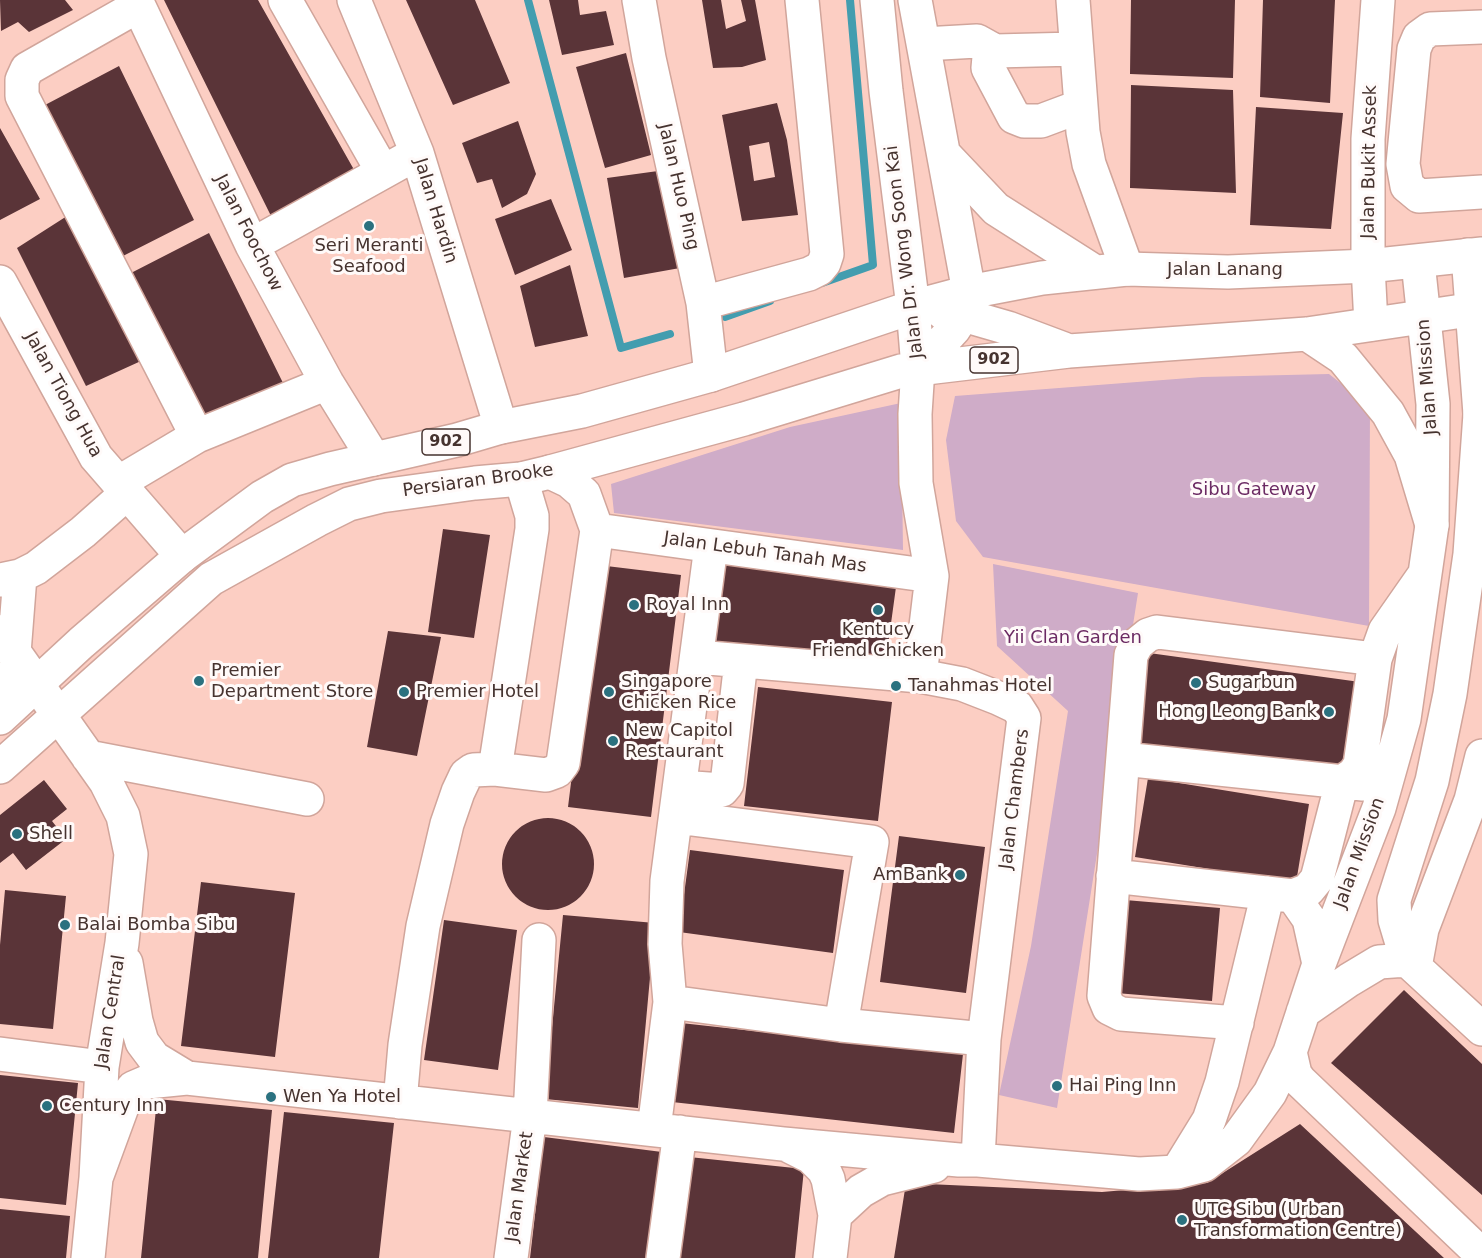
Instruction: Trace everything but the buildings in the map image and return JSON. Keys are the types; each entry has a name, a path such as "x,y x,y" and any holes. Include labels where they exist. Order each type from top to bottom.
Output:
{"street":[{"path":"285,0 383,172"},
{"name":"Jalan Hardin","path":"354,0 417,153 501,427"},
{"name":"Jalan Huo Ping","path":"639,0 649,58 703,303 711,375"},
{"path":"703,303 809,274 819,269 827,254 801,0"},
{"name":"Jalan Dr. Wong Soon Kai","path":"877,0 886,91 914,307 918,368"},
{"path":"915,0 944,154 966,304 1008,328 1069,351 1307,334 1477,309"},
{"path":"1073,0 1081,106 1089,164 1127,269"},
{"name":"Jalan Bukit Assek","path":"1371,324 1368,266 1368,139 1378,0"},
{"path":"137,3 27,69 22,80 22,96 197,436"},
{"name":"Jalan Foochow","path":"137,3 252,245 327,383 374,459"},
{"path":"1482,27 1430,28 1419,37 1414,49 1403,164 1407,186 1419,196 1482,192"},
{"path":"924,44 977,41 995,51 1076,49"},
{"path":"995,51 989,57 988,68 1014,117 1024,121 1041,121 1081,106"},
{"path":"252,245 417,153"},
{"path":"944,154 996,209 1095,272"},
{"path":"1475,255 1481,413 1470,554 1450,694 1432,781 1394,900 1395,920 1411,964 1482,1029"},
{"name":"Jalan Lanang","path":"966,304 1042,278 1095,272 1127,269 1228,272 1368,266 1475,255"},
{"name":"Jalan Mission","path":"187,1078 783,1144 968,1160 1139,1174 1177,1172 1204,1165 1236,1140 1270,1093 1290,1052 1319,964 1379,808 1404,719 1432,525 1433,404 1418,262"},
{"name":"Jalan Tiong Hua","path":"0,282 96,457 182,556"},
{"name":"Jalan Dr. Wong Soon Kai","path":"918,368 941,345 966,304"},
{"name":"902","path":"0,718 15,664 81,643 182,556 262,497 292,480 458,440 501,427 582,411 711,375 914,307 966,304"},
{"path":"1307,334 1343,358 1388,413 1411,454 1432,525"},
{"name":"Persiaran Brooke","path":"0,767 211,579 349,504 381,495 535,476 744,419 901,371 1069,351"},
{"path":"918,368 915,414 916,483 932,576 920,676"},
{"path":"15,664 10,578 36,568 83,532 122,488 197,436 327,383"},
{"path":"400,1102 405,1045 423,926 447,824 458,792 466,776 473,770 546,775 557,771 563,763 597,530 584,494 569,481 535,476 532,529 495,770"},
{"name":"Jalan Lebuh Tanah Mas","path":"597,530 932,576"},
{"path":"663,1258 670,1002 665,944 668,881 711,546"},
{"path":"1113,876 1281,895 1308,890 1317,879 1342,782 1354,774 1360,765 1375,659 1385,631 1426,572"},
{"path":"1237,1023 1121,1014 1109,1008 1104,996 1131,655 1137,644 1148,635 1157,632 1375,659"},
{"name":"Jalan Chambers","path":"697,657 920,676 962,684 998,698 1017,706 1024,718 968,1160"},
{"path":"678,802 722,790 727,784 741,661"},
{"name":"Jalan Central","path":"15,664 57,715 106,782 123,816 131,854 122,943 102,1067 96,1178 88,1258"},
{"path":"88,757 308,799"},
{"path":"1123,759 1384,786"},
{"path":"1411,964 1471,800 1481,765"},
{"path":"678,802 872,842 841,1025"},
{"path":"1281,895 1309,920 1319,964"},
{"path":"1177,1172 1209,1120 1222,1082 1237,1023 1281,895"},
{"name":"Jalan Market","path":"511,1258 530,1116 539,940"},
{"path":"122,943 142,1042 154,1058 187,1078"},
{"path":"1303,1012 1379,962 1411,964"},
{"path":"670,1002 841,1025 984,1039"},
{"path":"1290,1052 1295,1074 1300,1081 1482,1255"},
{"path":"0,1054 102,1067"},
{"path":"96,1178 122,1105 133,1088 147,1082 187,1078"},
{"path":"783,1144 811,1157 824,1170 835,1215 830,1258"},
{"path":"835,1215 861,1191 882,1179 968,1160"}],"green space":[{"name":"Sibu Gateway","path":"1329,374 1370,406 1369,626 983,557 956,521 946,440 955,396 1202,377"},
{"path":"901,403 903,550 614,513 611,484 790,427"},
{"name":"Yii Clan Garden","path":"993,564 1138,593 1057,1108 999,1095 1031,946 1068,711 997,646"}],"waterway":[{"path":"528,0 621,348 670,334"},
{"path":"822,283 873,265 850,0"},
{"path":"725,317 770,301"}],"place":[{"name":"Seri Meranti Seafood","path":"369,226"},
{"name":"Royal Inn","path":"634,605"},
{"name":"Kentucy Friend Chicken","path":"878,610"},
{"name":"Premier Department Store","path":"199,681"},
{"name":"Sugarbun","path":"1196,683"},
{"name":"Tanahmas Hotel","path":"896,686"},
{"name":"Premier Hotel","path":"404,692"},
{"name":"Singapore Chicken Rice","path":"609,692"},
{"name":"Hong Leong Bank","path":"1329,712"},
{"name":"New Capitol Restaurant","path":"613,741"},
{"name":"Shell","path":"17,834"},
{"name":"AmBank","path":"960,875"},
{"name":"Balai Bomba Sibu","path":"65,925"},
{"name":"Hai Ping Inn","path":"1057,1086"},
{"name":"Wen Ya Hotel","path":"271,1097"},
{"name":"Century Inn","path":"47,1106"},
{"name":"UTC Sibu (Urban Transformation Centre)","path":"1182,1220"}]}
